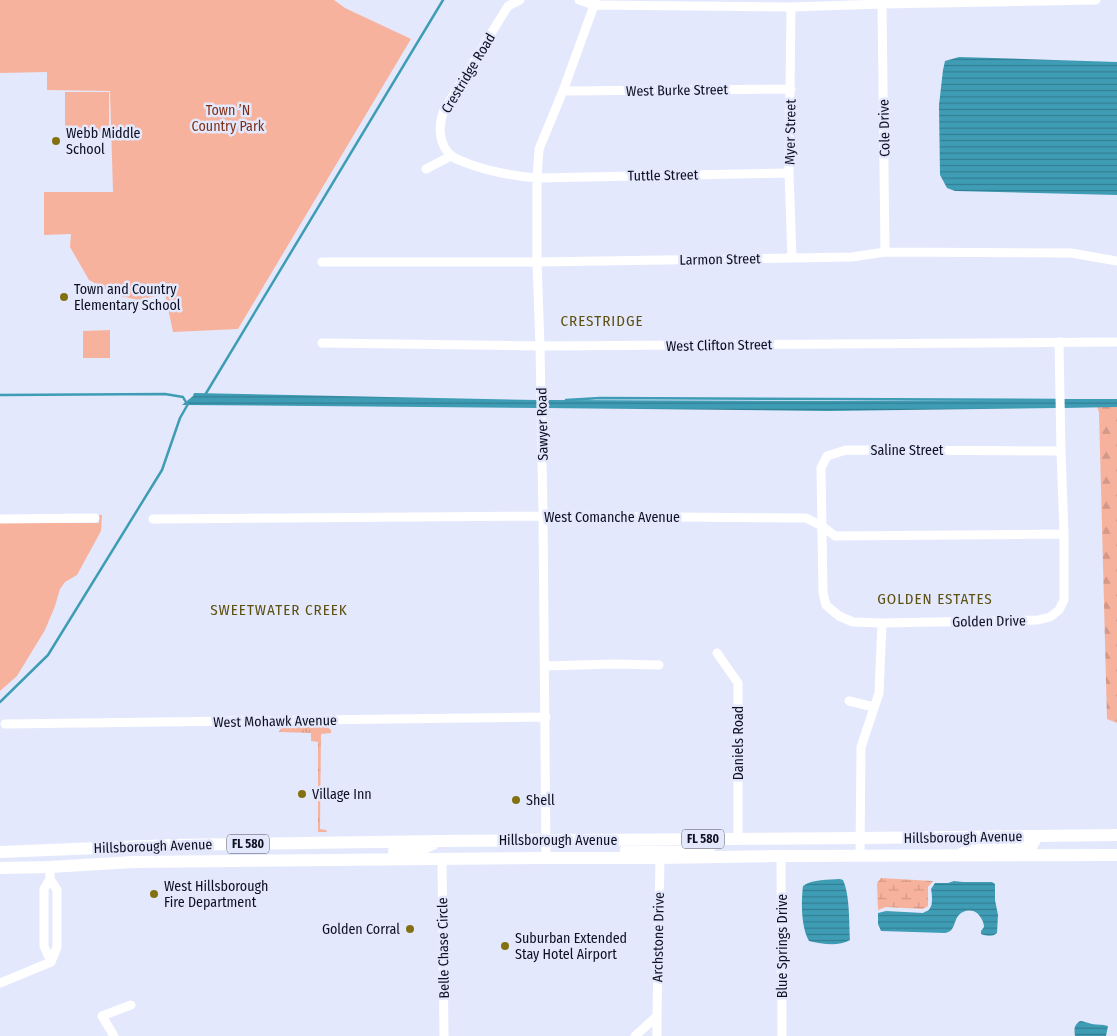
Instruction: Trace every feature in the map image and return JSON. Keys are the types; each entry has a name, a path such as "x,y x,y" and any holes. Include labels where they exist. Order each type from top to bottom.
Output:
{"main road":[{"name":"Hillsborough Avenue","path":"0,852 115,846 331,842 1117,835"},
{"path":"959,855 977,846 1032,846 1037,836"},
{"path":"598,858 613,850 661,849 677,839"},
{"path":"660,858 678,848 751,847 767,839"},
{"path":"342,860 355,852 416,851 440,841"},
{"path":"222,862 240,854 315,852 331,842"},
{"path":"179,862 182,851 215,851 238,844"},
{"path":"101,864 134,855 159,854 172,845"},
{"path":"50,873 56,858 88,856 115,846"},
{"name":"Hillsborough Avenue","path":"0,868 50,873 101,864 132,862 1117,855"}],"street":[{"name":"Crestridge Road","path":"451,156 444,146 440,133 440,120 444,110 508,6 520,0"},
{"path":"579,0 792,7 1096,0"},
{"name":"Sawyer Road","path":"546,858 546,717 537,178 539,149 563,91 595,2"},
{"name":"Cole Drive","path":"882,4 885,252"},
{"name":"Myer Street","path":"792,7 788,173 792,258"},
{"name":"West Burke Street","path":"563,91 791,89"},
{"path":"426,169 451,156 494,172 537,178"},
{"name":"Tuttle Street","path":"537,178 788,173"},
{"name":"Larmon Street","path":"322,262 537,262 852,257 885,252 1071,253 1117,261"},
{"name":"Golden Drive","path":"882,623 1038,620 1050,617 1060,610 1064,600 1064,534 1059,342"},
{"name":"West Clifton Street","path":"322,343 540,346 1117,342"},
{"name":"Saline Street","path":"882,623 853,622 839,616 826,605 822,593 821,468 827,456 846,450 1061,451"},
{"name":"West Comanche Avenue","path":"153,518 543,516 806,518 822,526 835,536 1064,534"},
{"path":"0,519 96,518"},
{"path":"860,856 861,746 879,693 882,623"},
{"name":"Daniels Road","path":"717,653 738,684 738,839"},
{"path":"545,666 659,665"},
{"path":"849,701 874,707"},
{"name":"West Mohawk Avenue","path":"5,724 546,717"},
{"name":"Blue Springs Drive","path":"781,856 782,1036"},
{"name":"Archstone Drive","path":"658,1036 660,858"},
{"name":"Belle Chase Circle","path":"442,859 444,1036"},
{"path":"0,983 51,962 44,946 44,889 50,873"},
{"path":"114,1036 102,1016 131,1005"},
{"path":"634,1036 657,1016"}],"green space":[{"name":"Town ’N Country Park","path":"0,0 334,0 345,8 411,39 238,329 173,332 165,294 138,300 116,295 89,280 70,247 71,234 44,235 44,192 113,192 110,91 47,90 47,72 0,73"},
{"path":"65,92 109,92 109,133 65,134"},
{"path":"110,330 110,358 83,358 83,331"},
{"path":"1097,407 1117,407 1117,723 1107,719 1099,412"},
{"path":"99,515 102,515 101,531 77,575 65,582 60,589 45,630 17,676 0,691 0,523 99,523"},
{"path":"285,726 326,726 331,730 331,733 321,734 320,829 327,832 318,832 318,742 311,741 311,733 279,732"},
{"path":"881,878 933,881 928,887 928,906 923,909 886,907 878,910 877,883"}],"water":[{"path":"959,57 1117,62 1117,195 955,191 947,188 940,175 939,105 945,61"},
{"path":"194,393 537,400 538,408 182,405"},
{"path":"1064,399 1117,399 1117,407 1064,408"},
{"path":"545,400 1056,400 1056,408 827,411 545,408"},
{"path":"843,880 847,893 850,940 835,944 809,941 803,922 803,886 816,881"},
{"path":"954,881 992,882 995,884 995,900 998,915 997,933 989,936 981,934 984,927 983,921 977,913 970,911 961,913 951,930 945,933 881,931 878,924 878,913 886,911 923,913 929,910 931,906 931,889 935,883"},
{"path":"1080,1021 1108,1026 1106,1036 1075,1036 1075,1027"}],"waterway":[{"path":"205,395 443,0"},
{"path":"0,395 165,394 183,397 187,404"},
{"path":"566,400 600,398 1057,400"},
{"path":"0,702 48,655 162,470 180,418 188,404"}],"place":[{"name":"Webb Middle School","path":"56,141"},
{"name":"Town and Country Elementary School","path":"64,297"},
{"name":"Village Inn","path":"302,794"},
{"name":"Shell","path":"516,800"},
{"name":"West Hillsborough Fire Department","path":"154,894"},
{"name":"Golden Corral","path":"410,929"},
{"name":"Suburban Extended Stay Hotel Airport","path":"505,946"}],"district":[{"name":"CRESTRIDGE","path":"602,321"},
{"name":"GOLDEN ESTATES","path":"935,599"},
{"name":"SWEETWATER CREEK","path":"279,610"}]}
